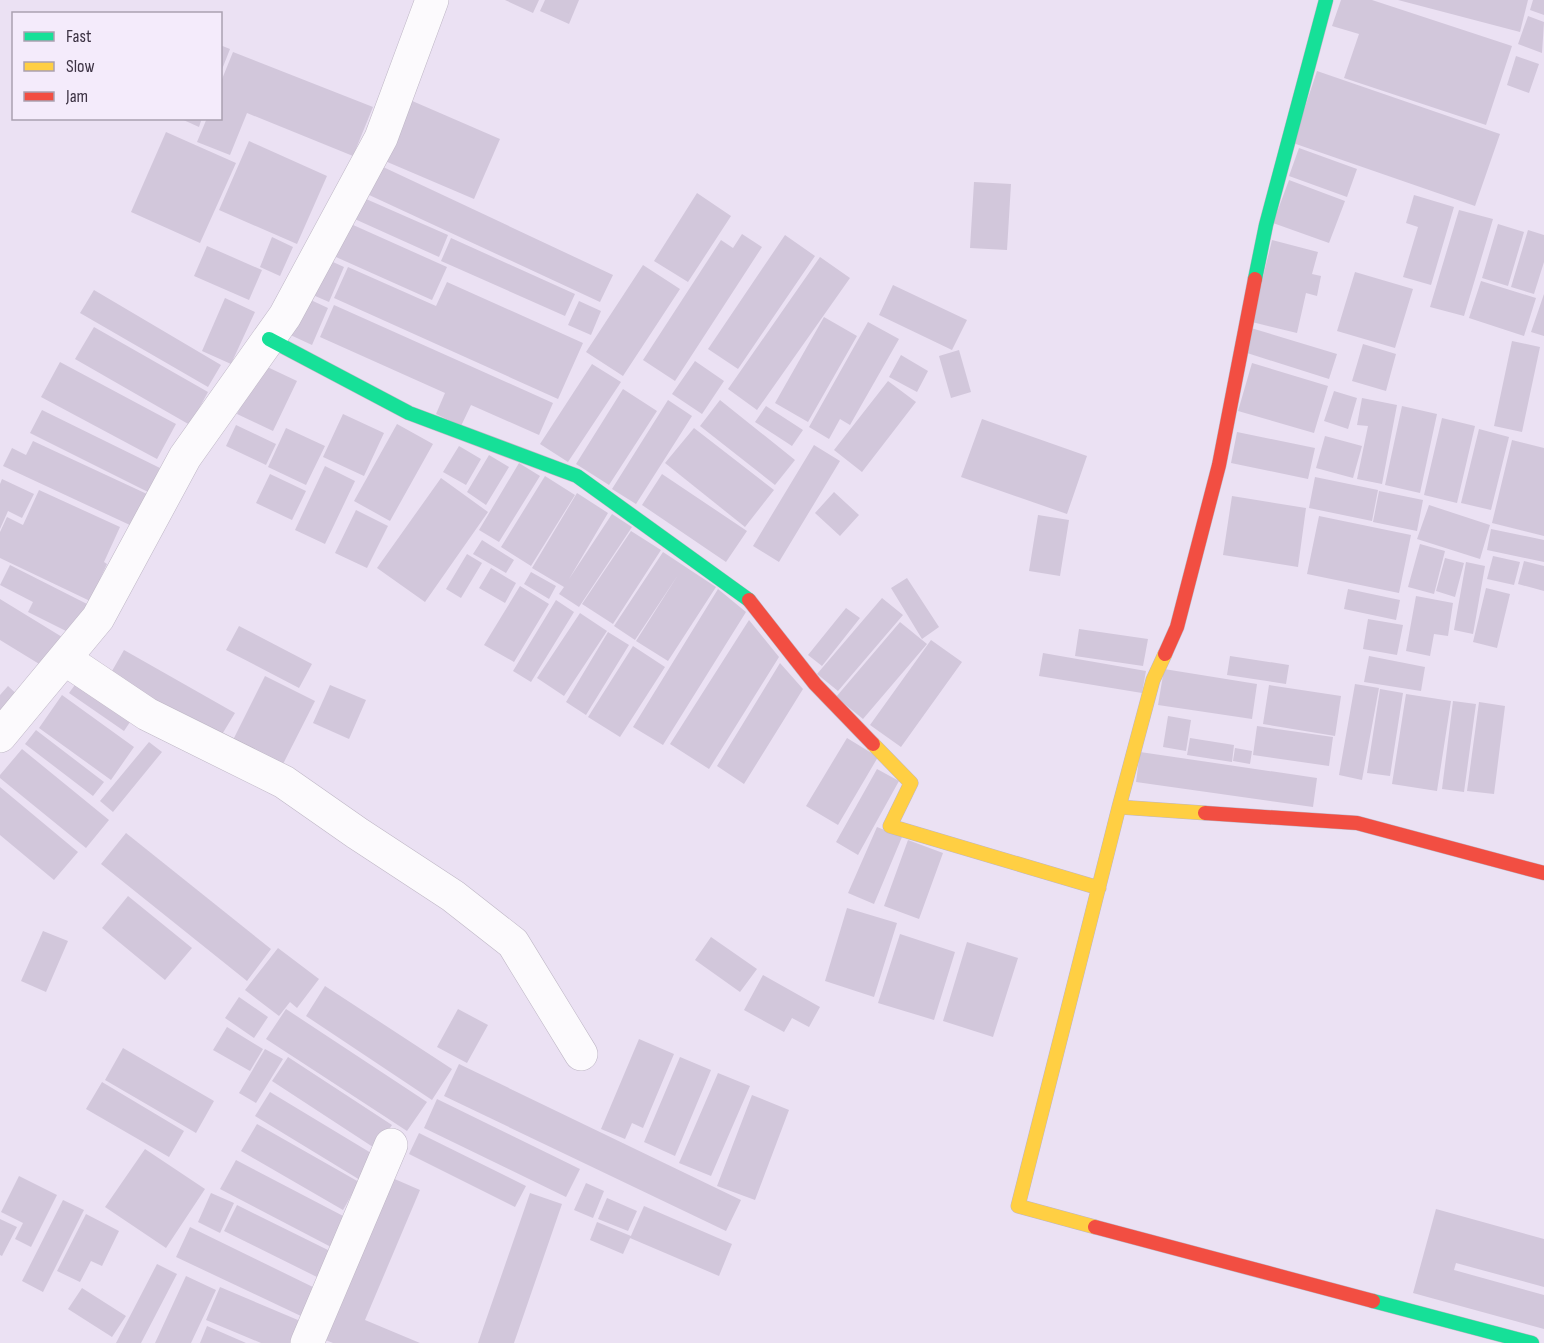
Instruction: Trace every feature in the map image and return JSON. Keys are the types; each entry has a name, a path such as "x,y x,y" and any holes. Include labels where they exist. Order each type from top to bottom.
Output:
{"street":[{"path":"0,736 98,618 185,457 285,316 381,138 432,0"},
{"path":"1326,0 1266,225 1219,465 1177,627 1152,680 1018,1206 1532,1343"},
{"path":"269,339 409,413 577,476 753,603 815,684 911,783 890,826 1099,888"},
{"path":"64,659 147,714 284,782 453,896 513,943 581,1054"},
{"path":"1119,807 1357,823 1544,873"},
{"path":"308,1343 392,1145"}],"building":[{"path":"505,0 539,0 533,13"},
{"path":"545,0 579,0 569,24 540,11"},
{"path":"1341,0 1372,0 1512,46 1486,125 1344,78 1359,34 1332,26"},
{"path":"1398,0 1528,0 1520,32"},
{"path":"1533,0 1544,0 1544,15 1530,10"},
{"path":"1528,16 1544,22 1542,53 1518,44"},
{"path":"222,46 230,49 222,69"},
{"path":"233,52 373,107 353,156 247,113 230,155 197,142 206,120 222,120 222,79"},
{"path":"1516,56 1539,64 1529,93 1507,85"},
{"path":"1317,71 1500,134 1475,206 1293,143"},
{"path":"410,100 500,139 474,199 385,161"},
{"path":"183,120 201,120 199,127"},
{"path":"166,132 236,163 200,243 131,212"},
{"path":"249,141 327,176 297,244 219,210"},
{"path":"1299,148 1357,169 1347,197 1289,176"},
{"path":"381,166 613,275 600,302 367,194"},
{"path":"1289,180 1345,201 1329,243 1273,223"},
{"path":"974,182 1011,184 1007,250 970,248"},
{"path":"697,193 731,216 688,282 654,261"},
{"path":"357,195 448,235 439,257 348,216"},
{"path":"1414,195 1454,207 1431,285 1403,277 1418,227 1406,223"},
{"path":"1459,210 1493,219 1464,316 1430,307"},
{"path":"342,220 447,267 432,300 327,253"},
{"path":"1498,224 1524,232 1508,286 1482,278"},
{"path":"1528,230 1544,235 1544,262 1534,294 1511,287"},
{"path":"742,234 762,247 675,381 643,360 721,240 733,248"},
{"path":"785,235 815,256 738,369 708,349"},
{"path":"272,237 293,247 280,276 260,267"},
{"path":"451,238 575,294 565,316 441,261"},
{"path":"1272,240 1318,252 1312,274 1321,276 1317,296 1306,293 1297,333 1252,322"},
{"path":"207,246 262,270 249,300 194,276"},
{"path":"322,257 344,267 329,302 306,292"},
{"path":"820,257 850,278 757,410 728,389"},
{"path":"643,265 680,289 623,376 586,352"},
{"path":"348,267 436,306 447,282 583,343 558,399 334,298"},
{"path":"1355,272 1413,289 1395,348 1337,331"},
{"path":"1481,281 1536,298 1524,336 1469,318"},
{"path":"893,285 967,320 952,350 879,315"},
{"path":"94,290 221,365 208,387 80,313"},
{"path":"1544,294 1544,336 1531,332"},
{"path":"300,295 328,308 312,345 284,332"},
{"path":"225,298 255,312 231,364 202,351"},
{"path":"579,301 601,311 591,335 568,325"},
{"path":"334,305 553,403 539,435 471,405 461,426 436,414 445,393 320,337"},
{"path":"824,317 857,336 808,422 775,403"},
{"path":"868,322 899,339 850,425 840,419 829,439 809,427"},
{"path":"94,327 208,392 190,425 75,359"},
{"path":"1251,328 1337,354 1329,379 1244,352"},
{"path":"1512,341 1540,347 1522,432 1494,426"},
{"path":"1363,344 1396,354 1386,391 1352,381"},
{"path":"959,350 971,392 951,398 939,356"},
{"path":"901,355 928,371 917,392 889,377"},
{"path":"695,361 724,381 702,414 672,394"},
{"path":"60,362 176,424 157,459 41,397"},
{"path":"1252,363 1328,386 1314,433 1238,411"},
{"path":"261,364 297,381 273,431 237,414"},
{"path":"592,364 621,382 568,462 540,444"},
{"path":"888,381 916,402 862,472 834,450"},
{"path":"623,389 657,411 609,485 576,464"},
{"path":"1334,391 1357,398 1348,429 1324,421"},
{"path":"1362,398 1397,405 1382,484 1357,479 1368,426 1357,425"},
{"path":"668,400 692,416 636,504 612,489"},
{"path":"720,400 795,460 775,485 700,426"},
{"path":"766,406 803,430 792,446 755,422"},
{"path":"1402,406 1437,414 1420,493 1385,485"},
{"path":"42,410 160,468 148,492 30,433"},
{"path":"343,414 384,433 364,476 323,457"},
{"path":"1442,418 1475,426 1457,503 1424,495"},
{"path":"982,419 1087,456 1067,514 961,477"},
{"path":"397,424 433,444 390,521 354,501"},
{"path":"236,425 276,444 266,465 226,446"},
{"path":"286,428 325,446 306,485 268,467"},
{"path":"694,428 774,490 745,527 665,463"},
{"path":"1479,429 1509,437 1491,510 1461,503"},
{"path":"1237,432 1315,448 1308,479 1231,463"},
{"path":"1325,436 1362,446 1353,478 1316,468"},
{"path":"1512,440 1544,448 1544,536 1492,523"},
{"path":"33,441 147,494 132,526 3,466 12,448 26,455"},
{"path":"814,445 840,461 779,562 753,546"},
{"path":"459,446 481,459 466,485 443,472"},
{"path":"489,455 509,467 486,505 467,492"},
{"path":"519,463 540,476 499,542 479,530"},
{"path":"325,466 355,481 325,544 295,530"},
{"path":"270,474 306,491 292,520 256,503"},
{"path":"662,474 747,531 726,562 642,505"},
{"path":"545,476 575,495 531,566 501,547"},
{"path":"1315,477 1378,490 1372,521 1309,508"},
{"path":"441,478 488,512 425,602 377,568"},
{"path":"2,479 34,494 22,518 8,511 0,529 0,484"},
{"path":"39,490 120,527 104,562 107,564 90,601 0,558 0,532 7,517 23,525"},
{"path":"1379,491 1423,500 1417,531 1373,522"},
{"path":"834,492 859,515 840,536 815,513"},
{"path":"577,493 608,513 569,579 612,514 632,527 579,607 559,594 564,587 532,568"},
{"path":"1232,496 1306,508 1298,567 1223,555"},
{"path":"1429,505 1490,525 1480,559 1417,539"},
{"path":"356,510 388,526 367,568 335,553"},
{"path":"1038,515 1069,520 1060,576 1029,571"},
{"path":"1319,516 1411,535 1399,593 1307,574"},
{"path":"1491,529 1544,540 1544,562 1487,550"},
{"path":"631,531 661,550 613,624 582,604"},
{"path":"482,540 514,560 506,573 473,554"},
{"path":"1420,544 1445,551 1434,594 1408,587"},
{"path":"663,552 716,587 668,661 636,641 678,575 635,640 614,626"},
{"path":"467,554 482,563 461,598 446,589"},
{"path":"1493,556 1520,562 1514,585 1487,579"},
{"path":"1445,558 1464,563 1455,597 1436,591"},
{"path":"1524,561 1544,566 1544,591 1518,584"},
{"path":"1466,562 1485,566 1473,634 1454,630"},
{"path":"10,565 89,605 74,635 28,612 33,602 0,585"},
{"path":"491,568 516,583 505,603 479,588"},
{"path":"531,572 556,586 549,599 524,584"},
{"path":"907,578 939,627 922,639 891,588"},
{"path":"520,586 549,604 514,662 484,645"},
{"path":"1486,588 1510,594 1497,648 1473,642"},
{"path":"718,589 746,612 663,745 633,727"},
{"path":"1348,589 1400,600 1396,620 1344,609"},
{"path":"1416,596 1453,603 1448,636 1434,634 1430,656 1406,651"},
{"path":"882,598 903,615 838,691 817,674"},
{"path":"0,599 67,640 49,670 0,640"},
{"path":"556,600 574,612 531,682 513,671"},
{"path":"846,608 860,618 822,666 808,655"},
{"path":"580,613 607,631 564,696 537,678"},
{"path":"1368,619 1403,625 1397,655 1363,649"},
{"path":"749,620 779,657 709,769 670,744"},
{"path":"900,622 927,644 863,719 836,697"},
{"path":"239,626 312,664 299,688 226,650"},
{"path":"1079,629 1148,639 1143,666 1075,656"},
{"path":"608,632 629,645 586,715 566,702"},
{"path":"931,640 962,662 901,747 870,725"},
{"path":"633,646 665,667 620,737 588,717"},
{"path":"124,650 235,713 218,741 108,678"},
{"path":"1043,653 1146,671 1142,693 1039,676"},
{"path":"1230,656 1289,665 1286,684 1227,675"},
{"path":"1369,656 1425,667 1421,691 1364,682"},
{"path":"780,663 803,689 744,784 717,766"},
{"path":"1164,669 1257,684 1252,719 1158,705"},
{"path":"265,676 315,701 281,768 231,744"},
{"path":"77,682 132,719 124,731 69,693"},
{"path":"1355,684 1379,688 1362,780 1339,775"},
{"path":"330,685 366,700 349,739 313,723"},
{"path":"1269,685 1341,696 1335,736 1263,724"},
{"path":"8,686 22,699 0,724 0,695"},
{"path":"1380,689 1403,693 1390,776 1367,773"},
{"path":"1406,694 1451,701 1437,791 1392,784"},
{"path":"62,695 134,747 111,780 39,728"},
{"path":"1453,701 1476,704 1464,792 1442,789"},
{"path":"1479,702 1505,706 1494,794 1467,791"},
{"path":"1168,716 1191,720 1186,751 1163,747"},
{"path":"1257,726 1333,737 1329,766 1253,755"},
{"path":"36,730 104,782 93,796 25,744"},
{"path":"847,738 878,757 838,825 806,806"},
{"path":"1190,738 1234,745 1232,762 1187,755"},
{"path":"149,742 162,752 113,812 100,801"},
{"path":"1235,748 1252,751 1250,764 1233,761"},
{"path":"22,749 109,820 86,848 0,778 0,775"},
{"path":"1140,752 1317,778 1313,807 1136,782"},
{"path":"877,769 899,781 858,855 836,842"},
{"path":"0,787 78,852 54,880 0,835"},
{"path":"877,827 902,837 874,904 848,893"},
{"path":"126,833 271,949 247,981 101,864"},
{"path":"908,840 943,853 919,919 884,906"},
{"path":"128,896 192,948 165,980 102,928"},
{"path":"847,908 897,923 874,997 825,981"},
{"path":"43,931 68,941 46,992 21,981"},
{"path":"900,934 955,952 934,1020 878,1003"},
{"path":"711,937 757,969 740,992 695,960"},
{"path":"967,942 1018,958 993,1037 943,1021"},
{"path":"278,948 319,979 297,1008 290,1002 279,1016 245,990"},
{"path":"763,975 820,1007 809,1027 792,1018 784,1032 744,1010"},
{"path":"325,986 452,1069 432,1100 306,1016"},
{"path":"239,997 268,1017 254,1038 225,1018"},
{"path":"286,1009 427,1102 407,1131 266,1039"},
{"path":"458,1009 488,1025 467,1063 437,1047"},
{"path":"227,1027 263,1049 250,1071 213,1050"},
{"path":"639,1039 674,1054 643,1128 632,1123 625,1139 601,1129"},
{"path":"123,1048 214,1101 196,1133 105,1080"},
{"path":"265,1049 283,1059 256,1103 239,1093"},
{"path":"288,1057 392,1125 376,1149 272,1081"},
{"path":"680,1057 711,1070 675,1156 644,1142"},
{"path":"459,1064 741,1200 726,1231 444,1096"},
{"path":"718,1073 750,1086 711,1176 679,1163"},
{"path":"102,1082 184,1131 169,1157 86,1109"},
{"path":"270,1092 376,1156 360,1180 255,1116"},
{"path":"752,1095 789,1110 755,1200 717,1186"},
{"path":"437,1099 580,1169 566,1197 424,1128"},
{"path":"257,1124 359,1182 343,1210 241,1151"},
{"path":"419,1133 526,1186 515,1207 409,1154"},
{"path":"145,1149 205,1189 166,1248 105,1207"},
{"path":"236,1160 347,1218 331,1247 220,1189"},
{"path":"19,1176 57,1195 31,1247 15,1239 23,1223 1,1212"},
{"path":"390,1177 420,1190 365,1320 420,1343 333,1343 323,1339"},
{"path":"586,1183 604,1191 593,1218 574,1210"},
{"path":"211,1193 234,1203 220,1233 198,1222"},
{"path":"530,1193 562,1204 514,1343 478,1343"},
{"path":"607,1198 637,1211 628,1231 598,1219"},
{"path":"63,1200 84,1210 43,1292 22,1281"},
{"path":"237,1205 332,1252 319,1278 224,1231"},
{"path":"644,1206 732,1244 719,1276 630,1238"},
{"path":"1436,1209 1544,1239 1544,1287 1456,1263 1454,1270 1544,1295 1544,1329 1413,1293"},
{"path":"86,1214 119,1231 102,1266 91,1261 80,1282 57,1271"},
{"path":"0,1219 17,1227 2,1256 0,1255"},
{"path":"597,1222 631,1236 623,1254 590,1240"},
{"path":"190,1227 317,1289 303,1317 176,1257"},
{"path":"157,1264 177,1274 141,1343 116,1343"},
{"path":"186,1276 216,1290 191,1343 155,1343"},
{"path":"220,1287 305,1323 296,1343 261,1343 206,1320"},
{"path":"82,1288 126,1316 112,1337 68,1309"},
{"path":"207,1326 246,1343 200,1343"}],"traffic: fast":[{"path":"1255,279 1266,225 1326,0"},
{"path":"269,339 409,413 577,476 749,600"},
{"path":"1373,1301 1532,1343"}],"traffic: slow":[{"path":"1165,654 1153,680 1119,807 1205,813"},
{"path":"873,744 911,783 890,826 1099,888"},
{"path":"1095,1227 1018,1206 1119,807"}],"traffic: jam":[{"path":"1165,654 1177,627 1219,465 1255,279"},
{"path":"749,600 815,684 873,744"},
{"path":"1205,813 1357,823 1544,873"},
{"path":"1095,1227 1373,1301"}]}
